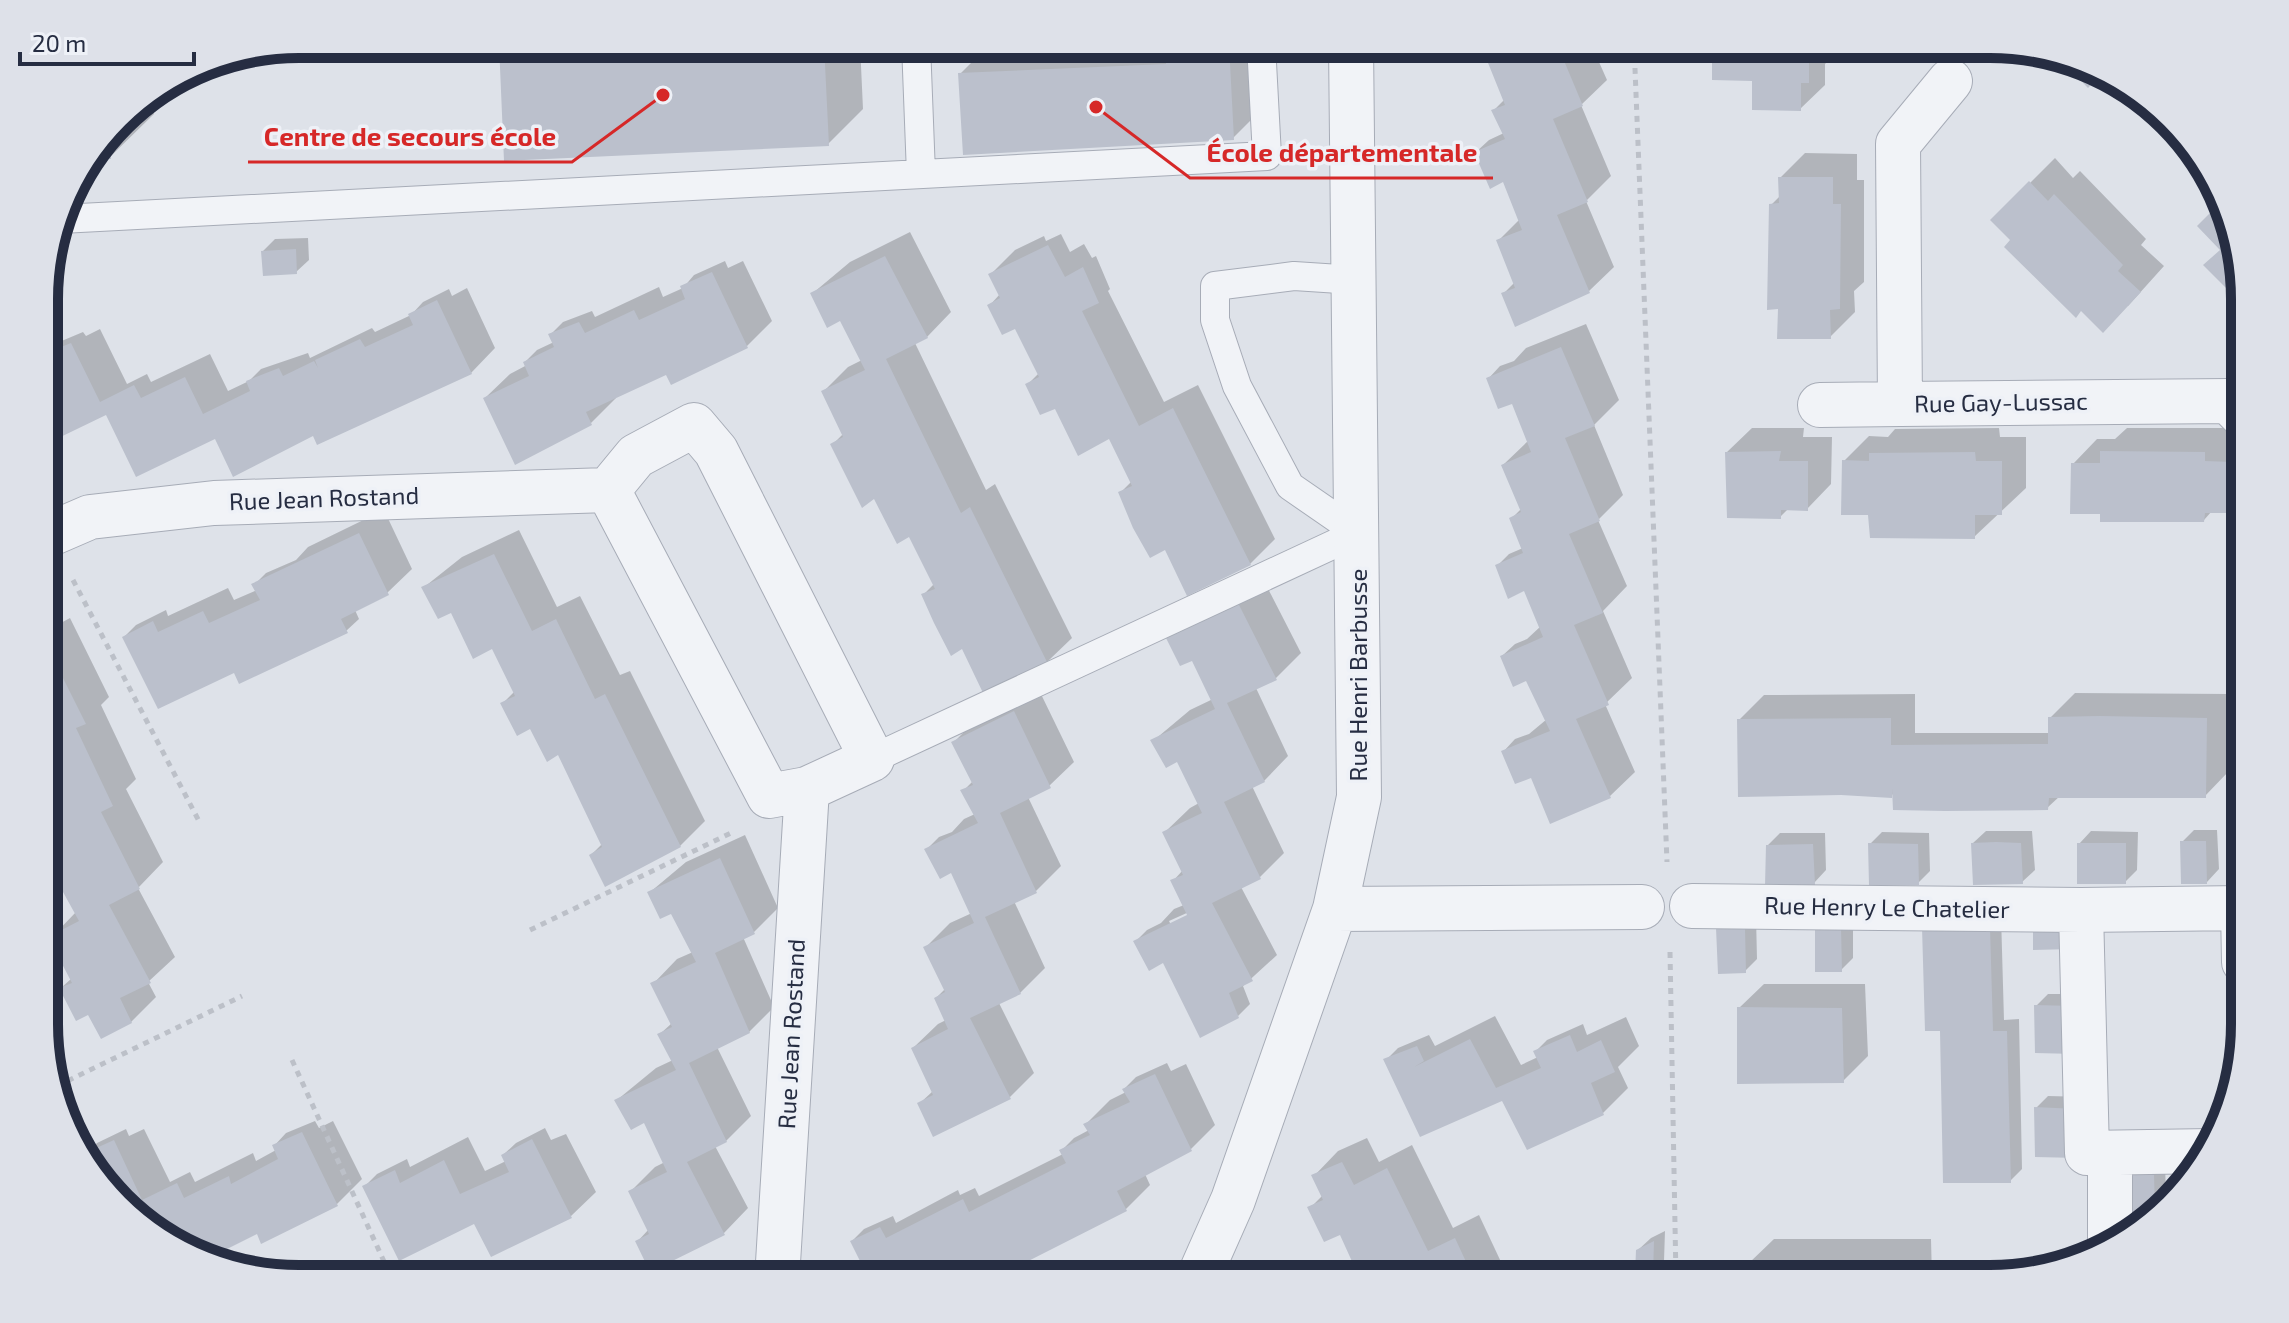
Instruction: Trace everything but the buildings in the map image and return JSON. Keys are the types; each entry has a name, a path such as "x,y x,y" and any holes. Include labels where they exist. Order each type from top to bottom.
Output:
{"street":[{"name":"Rue Henri Barbusse","path":"1204,1264 1233,1200 1335,909 1359,797 1351,58"},
{"name":"Rue Gay-Lussac","path":"1950,81 1898,144 1900,404 2230,400"},
{"path":"1820,405 1900,404"},
{"path":"694,425 716,451 872,759 788,793 608,490 636,456 694,425"},
{"name":"Rue Jean Rostand","path":"58,549 90,517 214,503 608,490"},
{"name":"Rue Jean Rostand","path":"777,1265 788,793"},
{"name":"Rue Henry Le Chatelier","path":"1335,909 2230,908"},
{"path":"2081,910 2087,1153 2194,1151"},
{"path":"2110,1153 2110,1233"}],"lane":[{"path":"917,58 921,174"},
{"path":"72,218 1267,156 1262,58"},
{"path":"1355,280 1294,276 1215,286 1215,320 1237,386 1290,486 1358,533"},
{"path":"872,759 1358,533"}],"path":[{"path":"1635,58 1668,907 1676,1264"},
{"path":"58,555 200,823"},
{"path":"530,930 741,828 788,793"},
{"path":"66,1082 242,996"},
{"path":"292,1060 386,1265"}],"place":[{"name":"Centre de secours école","path":"663,95"},
{"name":"École départementale","path":"1096,107"}]}
